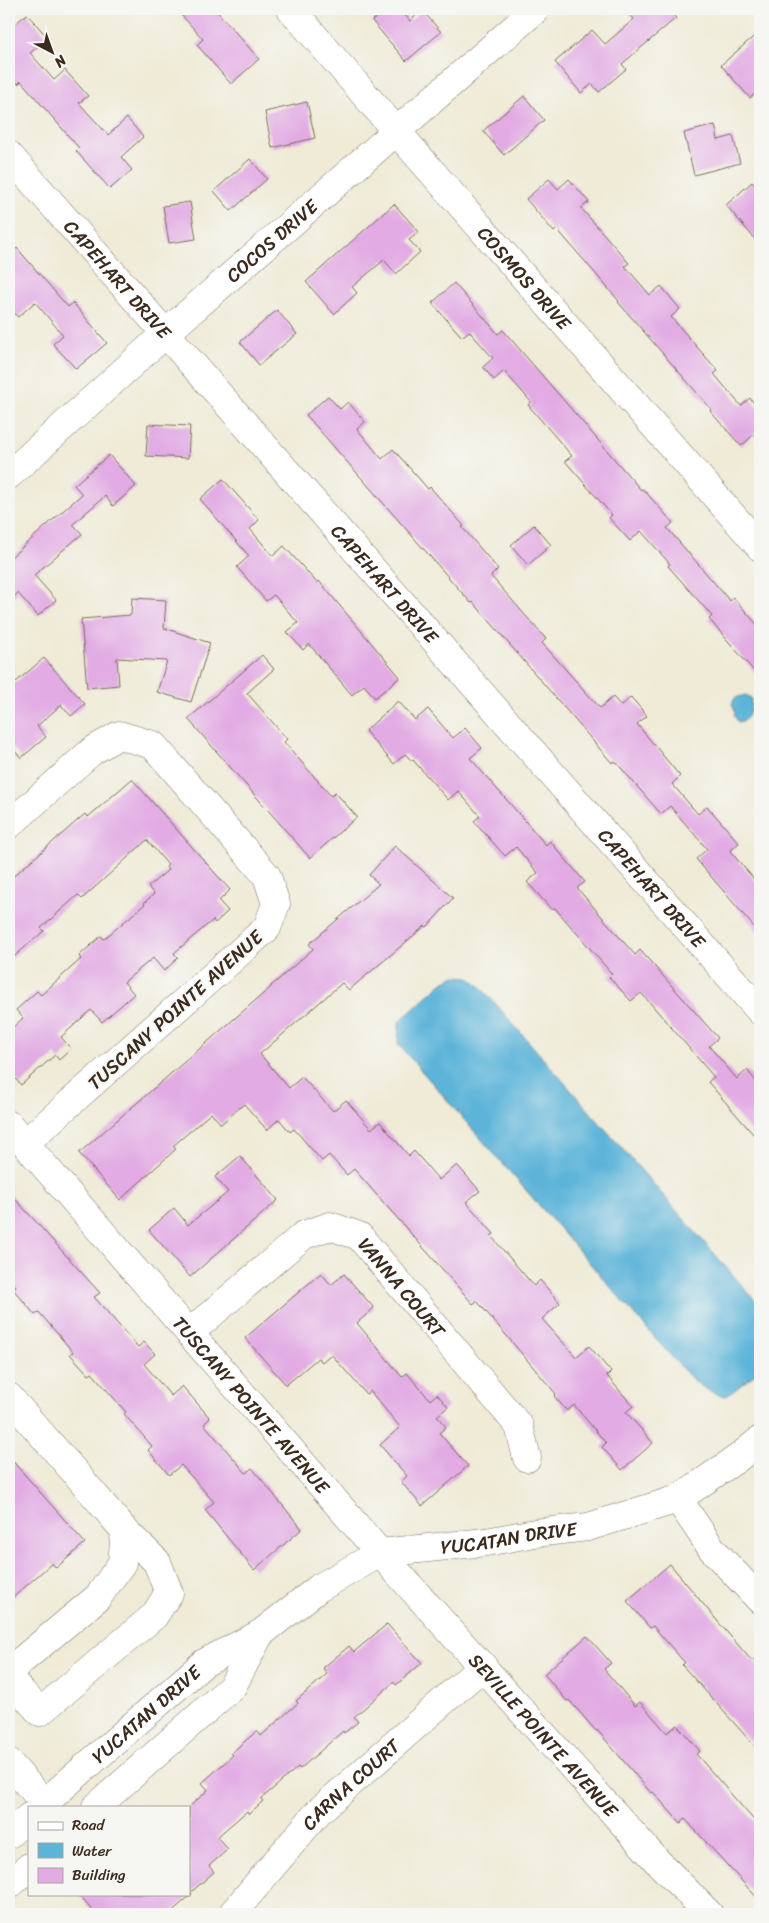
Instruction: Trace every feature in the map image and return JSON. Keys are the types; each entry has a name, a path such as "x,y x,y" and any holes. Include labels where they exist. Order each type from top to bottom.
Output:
{"street":[{"name":"COSMOS DRIVE","path":"291,9 760,547"},
{"name":"COCOS DRIVE","path":"9,475 166,333 536,9"},
{"name":"CAPEHART DRIVE","path":"9,155 760,1011"},
{"name":"TUSCANY POINTE AVENUE","path":"9,825 92,751 119,735 154,745 267,876 276,904 267,928 17,1134 380,1553"},
{"name":"VANNA COURT","path":"189,1333 304,1235 330,1226 359,1236 519,1426 527,1458"},
{"path":"9,1678 40,1712 154,1616 169,1593 157,1562 125,1531 79,1476 10,1400"},
{"name":"YUCATAN DRIVE","path":"43,1806 204,1663 260,1634 319,1588 380,1553 486,1542 536,1533 588,1527 678,1498 738,1458 760,1440"},
{"path":"678,1498 712,1549 760,1600"},
{"path":"9,1672 98,1597 122,1563 125,1531"},
{"name":"SEVILLE POINTE AVENUE","path":"380,1553 656,1860 709,1914"},
{"name":"YUCATAN DRIVE","path":"97,1806 232,1687 260,1634"},
{"name":"CARNA COURT","path":"232,1914 319,1811 483,1666"},
{"path":"9,1762 40,1806"},
{"name":"YUCATAN DRIVE","path":"9,1834 28,1819"},
{"path":"9,1885 28,1868"}],"water":[{"path":"746,695 751,698 749,714 746,719 738,722 734,715 735,712 732,704 735,698"},
{"path":"455,976 469,977 479,985 760,1306 760,1370 727,1396 710,1391 682,1369 398,1044 399,1022 443,982"}],"building":[{"path":"176,9 215,9 259,59 231,84 197,45 203,39"},
{"path":"387,9 400,9 410,21 422,10 441,32 406,61 372,21"},
{"path":"625,9 668,9 676,18 622,64 626,69 599,92 592,84 581,93 555,62 592,30 605,44 634,19"},
{"path":"27,14 48,38 30,53 54,80 65,70 88,96 79,103 108,135 127,118 143,137 121,157 132,170 110,189 76,151 79,148 21,81 18,84 9,73 9,29"},
{"path":"760,31 760,89 750,98 721,65"},
{"path":"524,96 544,120 504,155 483,131"},
{"path":"307,102 315,138 272,148 265,112"},
{"path":"715,125 718,140 733,136 740,163 694,175 684,133"},
{"path":"250,159 267,179 231,211 214,191"},
{"path":"549,179 558,189 569,179 589,202 581,208 629,263 625,266 650,295 661,286 680,309 671,317 718,371 714,374 741,406 750,398 760,411 760,429 741,446 557,229 554,232 526,199"},
{"path":"752,182 760,191 760,245 726,205"},
{"path":"190,202 196,239 169,243 163,206"},
{"path":"394,204 419,232 409,240 420,252 396,274 384,260 352,287 357,293 334,314 306,282"},
{"path":"17,248 68,307 73,303 107,343 76,369 53,344 63,335 35,302 18,317 9,307 9,256"},
{"path":"454,283 498,334 503,330 641,490 643,489 673,523 667,528 730,601 733,597 760,628 760,678 709,619 712,616 668,566 670,564 641,531 630,541 609,518 612,515 565,461 572,456 528,405 531,402 504,371 494,380 483,367 493,358 469,331 462,337 432,303"},
{"path":"277,310 297,334 259,365 240,342"},
{"path":"328,396 340,409 348,402 365,422 357,429 382,459 393,449 464,526 462,527 498,569 491,576 546,639 542,643 600,708 613,697 621,706 631,697 647,716 637,724 680,776 672,784 698,814 707,806 739,843 730,851 760,886 760,934 696,859 707,849 670,806 661,814 615,761 612,763 473,602 471,603 306,415"},
{"path":"148,424 190,426 188,458 146,456"},
{"path":"109,455 136,486 113,506 105,496 73,524 82,534 34,575 56,600 38,616 18,593 9,601 9,559 82,494 74,485"},
{"path":"223,479 259,520 250,529 273,556 284,546 317,583 319,581 400,677 375,698 364,685 352,695 309,644 303,650 287,632 298,623 274,595 266,601 237,567 249,556 200,499"},
{"path":"534,525 551,545 528,565 511,545"},
{"path":"132,598 166,600 164,628 210,643 191,702 157,692 167,661 117,658 119,685 87,688 81,619 131,615"},
{"path":"262,655 274,669 247,693 287,739 284,742 331,796 335,792 357,817 310,858 188,719"},
{"path":"44,658 85,704 71,716 61,705 37,726 46,737 21,758 9,744 9,688"},
{"path":"398,701 415,720 428,709 453,738 465,728 482,748 470,758 546,845 550,841 585,882 577,888 635,955 640,950 718,1038 709,1046 737,1079 747,1070 760,1086 760,1142 708,1082 714,1077 651,1004 641,993 631,1001 609,977 612,974 555,908 552,910 527,882 538,873 516,847 505,856 474,821 480,816 458,791 448,800 413,760 405,754 394,764 365,731"},
{"path":"132,779 230,890 219,901 228,911 215,923 213,920 174,953 178,958 164,971 153,958 124,982 134,994 102,1022 91,1010 61,1037 71,1049 59,1060 55,1055 21,1085 9,1071 9,1031 23,1018 16,1010 37,991 41,995 81,959 79,956 101,936 104,939 145,904 154,894 148,887 168,870 166,867 168,865 147,840 82,899 78,895 41,928 44,931 9,961 9,880 85,814 88,817"},
{"path":"395,846 453,898 427,927 425,926 349,990 342,983 260,1054 289,1088 302,1077 333,1111 346,1100 371,1129 380,1122 409,1156 414,1151 439,1180 457,1165 480,1191 466,1202 494,1234 491,1236 534,1286 540,1280 560,1303 542,1319 576,1357 589,1346 611,1372 607,1376 633,1406 626,1412 653,1443 622,1470 602,1447 606,1443 574,1405 567,1411 554,1396 556,1394 477,1301 473,1304 354,1169 347,1175 329,1155 322,1161 294,1129 290,1132 279,1119 267,1130 244,1104 221,1124 211,1113 173,1146 176,1149 120,1200 79,1153 313,949 309,944 379,884 369,875"},
{"path":"240,1156 278,1200 190,1277 149,1230 174,1208 188,1225 228,1192 215,1177"},
{"path":"9,1192 100,1293 94,1297 138,1347 144,1342 155,1354 144,1364 171,1396 182,1386 210,1418 204,1424 246,1473 252,1468 302,1529 254,1570 205,1510 214,1502 181,1465 169,1475 148,1450 152,1446 124,1414 126,1412 92,1373 89,1375 70,1354 73,1352 39,1312 35,1315 13,1289 16,1286 9,1278"},
{"path":"321,1273 331,1285 344,1274 374,1308 357,1323 402,1377 407,1373 430,1400 437,1394 448,1407 437,1416 446,1427 439,1433 468,1466 422,1506 401,1482 407,1476 380,1445 400,1427 370,1391 366,1394 331,1354 322,1362 318,1358 286,1385 245,1338"},
{"path":"9,1457 85,1543 56,1568 52,1563 9,1601"},
{"path":"670,1564 751,1660 753,1659 760,1668 760,1752 682,1665 685,1663 653,1626 650,1628 627,1601"},
{"path":"387,1624 422,1663 396,1685 394,1682 354,1717 358,1722 344,1733 343,1731 300,1769 298,1767 261,1799 263,1801 249,1814 247,1811 217,1837 228,1849 209,1866 214,1872 190,1893 190,1806 208,1790 202,1783 233,1755 231,1753 257,1731 261,1736 298,1703 296,1701 327,1674 323,1668 349,1646 354,1652"},
{"path":"587,1636 611,1663 604,1669 635,1706 640,1702 667,1733 677,1725 700,1751 696,1754 760,1827 760,1901 685,1819 681,1824 653,1792 651,1793 597,1730 569,1700 567,1701 544,1674"},
{"path":"80,1896 190,1896 169,1914 95,1914"}]}
